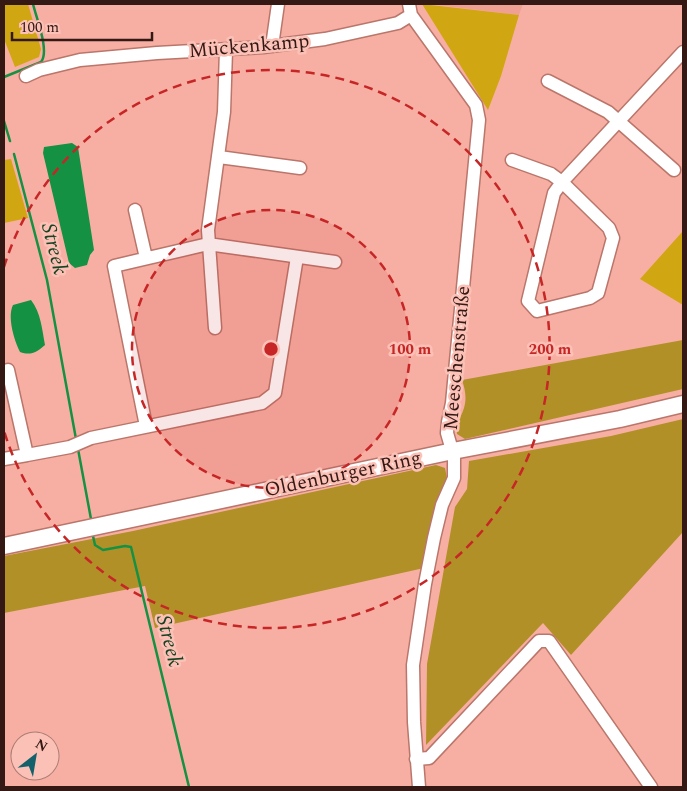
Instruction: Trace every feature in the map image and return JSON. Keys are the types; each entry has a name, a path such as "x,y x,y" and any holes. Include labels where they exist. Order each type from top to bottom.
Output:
{"main road":[{"name":"Oldenburger Ring","path":"4,546 453,450 620,419 683,404"}],"street":[{"path":"272,46 278,4"},
{"name":"Mückenkamp","path":"26,76 39,70 80,60 272,46 325,38 398,23 410,9"},
{"name":"Meeschenstraße","path":"410,9 476,105 479,120 453,393 447,433 453,450 454,478 442,506 434,538 413,665 418,787"},
{"path":"215,328 208,230 224,112 226,50"},
{"path":"512,160 551,174 562,182 609,228 612,238 598,293 590,298 537,311 528,301 554,193 562,182 618,121 681,59"},
{"path":"548,81 608,112 674,170"},
{"path":"219,157 300,168"},
{"path":"135,210 146,258"},
{"path":"146,426 114,266 208,244 335,262"},
{"path":"4,459 70,447 91,438 262,403 274,393 297,257"},
{"path":"4,371 8,370 27,455"},
{"path":"416,759 429,758 539,641 548,641 651,787"}],"shaded area":[{"path":"4,4 28,4 41,49 39,57 15,67 4,39"},
{"path":"422,4 519,15 501,76 488,110"},
{"path":"429,4 523,4 519,15"},
{"path":"72,143 78,147 94,250 90,255 87,265 75,268 69,263 43,153 44,147"},
{"path":"11,159 28,218 4,223 4,160"},
{"path":"683,231 683,305 640,279"},
{"path":"31,300 39,316 45,345 27,354 20,352 18,347 12,328 11,310 13,305"},
{"path":"683,340 683,389 465,439 457,434 458,423 465,401 465,390 462,380"},
{"path":"683,419 683,532 571,655 543,623 426,745 427,664 455,507 467,489 469,461 611,436"},
{"path":"436,465 445,468 447,478 424,568 155,628 145,586 4,613 4,556 133,531"}],"waterway":[{"name":"Streek","path":"4,77 41,62 43,57 43,42 33,4"},
{"name":"Streek","path":"4,121 10,141"},
{"name":"Streek","path":"14,154 47,280 76,439"},
{"name":"Streek","path":"78,449 91,519"},
{"name":"Streek","path":"93,536 95,545 103,550 125,546 131,547 189,787"}]}
